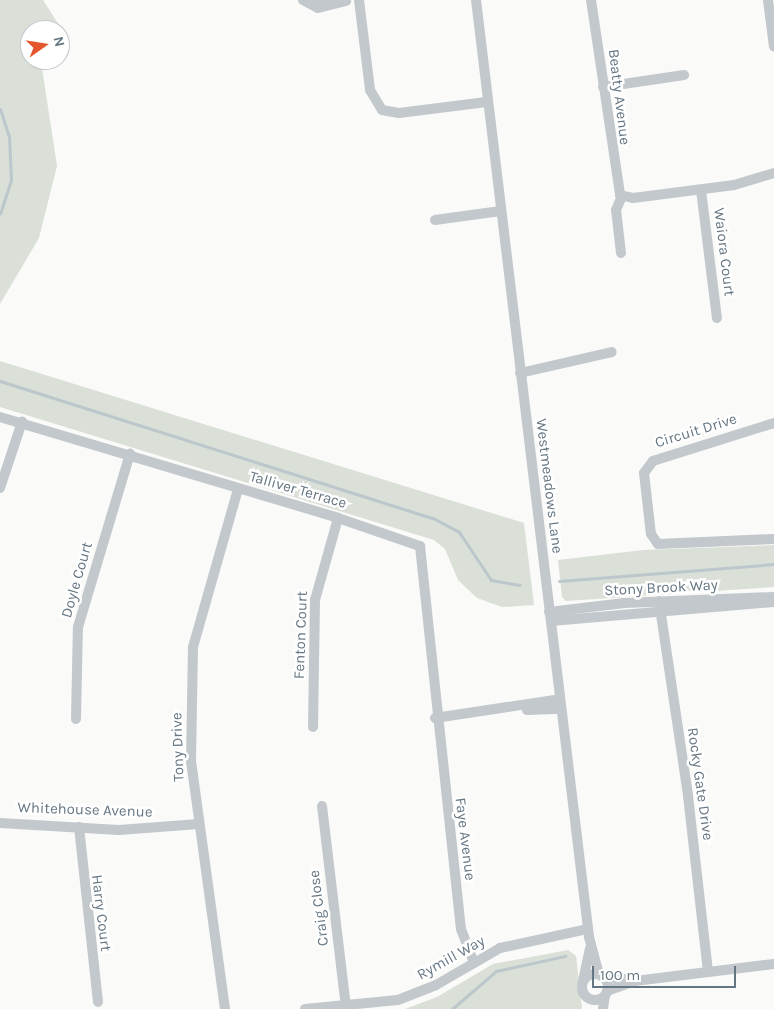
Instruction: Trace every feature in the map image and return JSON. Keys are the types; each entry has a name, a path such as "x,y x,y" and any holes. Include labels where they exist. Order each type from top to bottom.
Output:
{"street":[{"path":"310,2 328,0"},
{"path":"310,2 327,8 344,0 354,0"},
{"path":"359,0 370,90 382,110 399,113 486,102"},
{"name":"Westmeadows Lane","path":"468,0 476,30 486,102 589,937 601,976"},
{"name":"Westmeadows Lane","path":"476,0 476,30"},
{"name":"Beatty Avenue","path":"591,0 615,184 622,196"},
{"path":"768,0 774,47"},
{"path":"603,86 684,75"},
{"path":"622,253 616,210 622,196 700,190 774,173"},
{"name":"Waiora Court","path":"700,190 717,318"},
{"path":"435,220 500,211"},
{"path":"520,373 612,352"},
{"name":"Talliver Terrace","path":"0,417 130,454 238,489 338,518 420,546 435,718"},
{"path":"0,488 22,422"},
{"name":"Circuit Drive","path":"774,423 654,460 644,478 651,534 658,544 774,539"},
{"name":"Doyle Court","path":"76,719 78,627 130,454"},
{"name":"Tony Drive","path":"225,1009 191,761 193,647 238,489"},
{"name":"Fenton Court","path":"313,727 315,600 338,518"},
{"name":"Stony Brook Way","path":"550,616 660,605 774,597"},
{"name":"Stony Brook Way","path":"660,605 774,602"},
{"name":"Rocky Gate Drive","path":"660,605 708,972"},
{"path":"435,718 560,704"},
{"name":"Faye Avenue","path":"435,718 461,929 473,960"},
{"name":"Craig Close","path":"322,806 346,1006"},
{"name":"Whitehouse Avenue","path":"0,823 127,830 199,824"},
{"name":"Harry Court","path":"79,827 98,1002"},
{"name":"Rymill Way","path":"305,1009 346,1006 415,995 473,960 514,944 553,937 589,937"},
{"name":"Westmeadows Lane","path":"582,985 589,937"},
{"path":"591,1009 582,985 587,976 635,981 774,964"},
{"path":"601,976 606,993 603,1009"},
{"path":"587,997 597,1000 606,993 635,981"}],"shaded area":[{"path":"0,0 43,0 56,20 20,20 20,70 42,70 57,166 39,238 0,304"},
{"path":"0,361 524,523 534,605 502,607 477,598 458,580 445,549 434,540 0,407"},
{"path":"774,545 774,587 566,601 562,597 558,560 643,550"},
{"path":"568,950 576,956 582,1009 405,1009 437,997 493,964"}],"waterway":[{"path":"0,109 9,136 11,180 0,213"},
{"path":"0,381 433,518 459,532 491,580 520,585"},
{"path":"559,581 774,564"},
{"path":"452,1009 496,971 565,956"}]}
